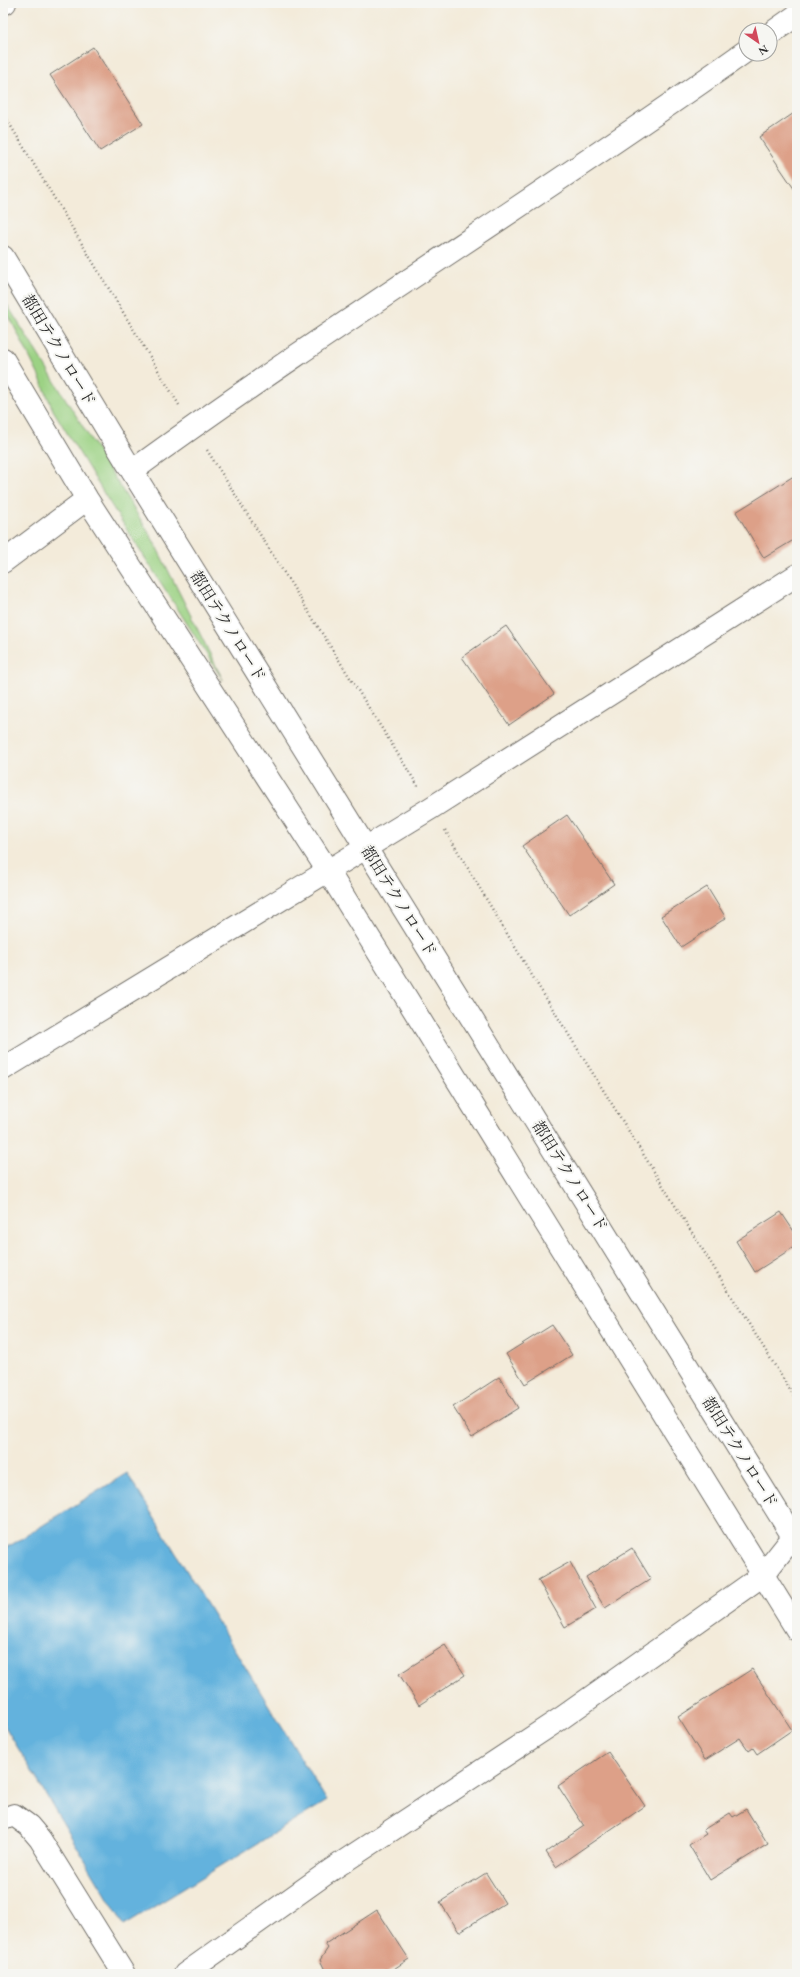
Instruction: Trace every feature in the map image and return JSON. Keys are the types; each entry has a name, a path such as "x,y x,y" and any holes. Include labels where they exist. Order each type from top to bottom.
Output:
{"street":[{"path":"778,28 797,15"},
{"path":"132,471 192,427 683,96 738,57"},
{"name":"都田テクノロード","path":"3,257 132,471 796,1537"},
{"path":"3,358 87,499 328,871 797,1630"},
{"path":"3,562 87,499"},
{"path":"3,1068 431,808 797,575"},
{"path":"185,1974 331,1870 563,1717 762,1575 796,1537"},
{"path":"3,1819 14,1815 29,1826 40,1839 124,1974"}],"path":[{"path":"3,113 192,427 431,808 539,987 797,1401"}],"green space":[{"path":"3,298 152,538 223,680 108,500 53,410 40,378 5,308"}],"water":[{"path":"127,1473 327,1801 124,1925 3,1723 3,1550"}],"building":[{"path":"93,47 143,124 100,151 50,75"},
{"path":"797,111 797,193 759,137"},
{"path":"797,474 797,538 764,558 736,512"},
{"path":"506,626 554,694 509,725 462,657"},
{"path":"567,815 614,884 569,915 522,846"},
{"path":"707,887 726,918 681,947 661,916"},
{"path":"781,1212 797,1236 797,1245 755,1272 736,1241"},
{"path":"552,1325 572,1355 525,1384 506,1354"},
{"path":"499,1377 518,1408 472,1437 453,1407"},
{"path":"632,1548 651,1579 605,1608 586,1577"},
{"path":"570,1562 596,1609 565,1627 538,1580"},
{"path":"445,1645 465,1675 419,1705 399,1674"},
{"path":"752,1669 792,1730 757,1754 753,1748 749,1751 740,1738 705,1760 678,1717"},
{"path":"608,1752 645,1806 556,1867 546,1852 584,1826 558,1786"},
{"path":"746,1809 768,1844 710,1880 689,1845 706,1834 703,1830 730,1813 733,1817"},
{"path":"486,1873 505,1903 459,1932 440,1902"},
{"path":"377,1910 409,1959 386,1974 327,1974 320,1960 328,1948 325,1944"}]}
